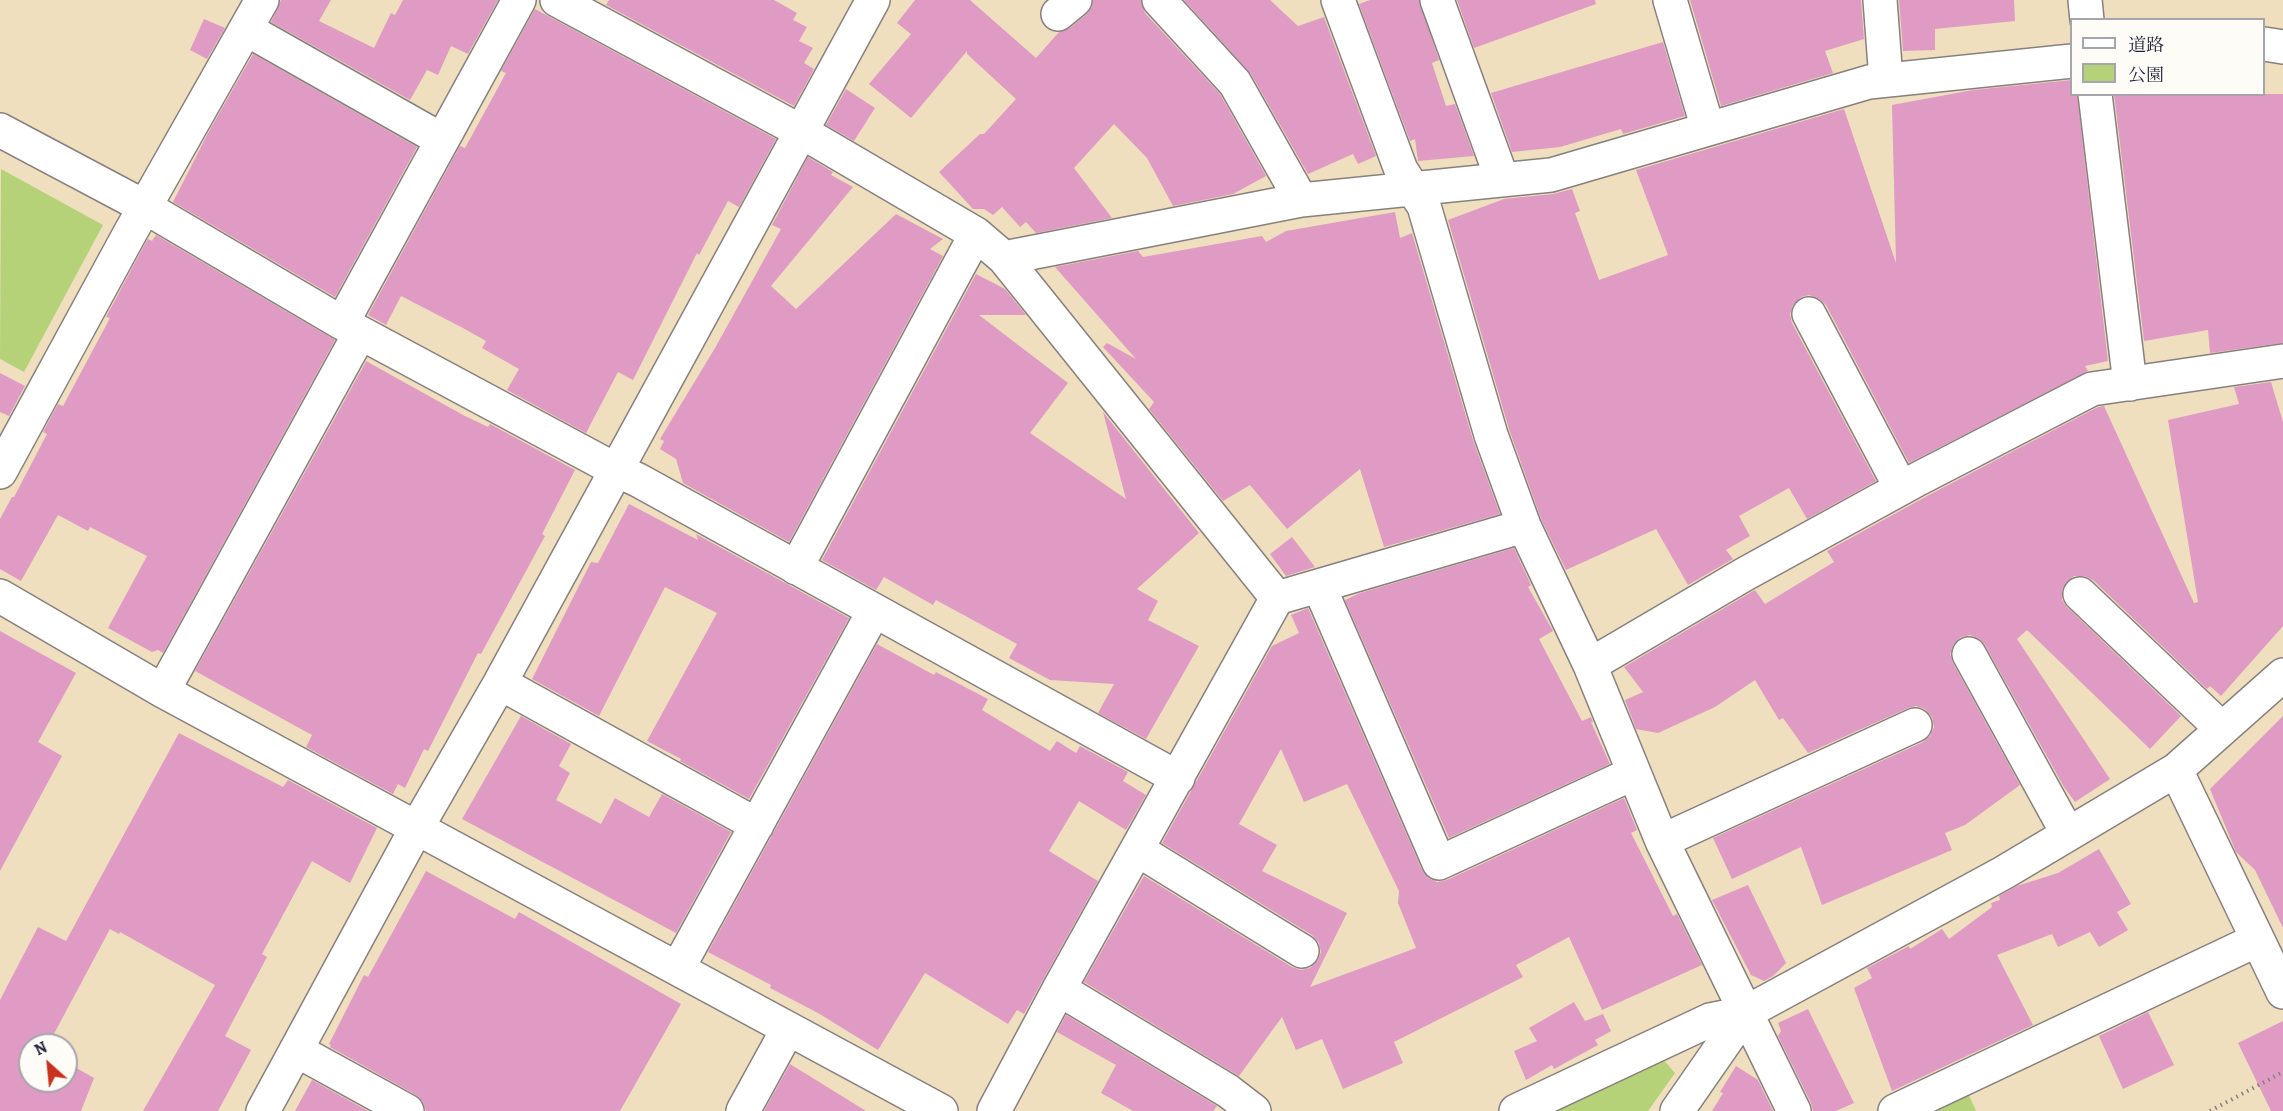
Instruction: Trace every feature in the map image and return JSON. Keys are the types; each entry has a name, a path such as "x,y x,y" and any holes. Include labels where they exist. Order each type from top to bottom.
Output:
{"street":[{"path":"0,472 145,207 262,0"},
{"path":"163,692 351,328 442,140 519,0"},
{"path":"558,0 802,132 976,234 1005,258 1277,598"},
{"path":"263,1111 873,0"},
{"path":"1159,0 1235,83 1301,200"},
{"path":"1338,0 1401,170 1424,206 1491,435 1524,526 1590,665 1662,841 1794,1111"},
{"path":"1437,0 1502,179"},
{"path":"1670,0 1708,129"},
{"path":"1880,0 1886,80"},
{"path":"2085,0 2087,18"},
{"path":"246,29 442,140"},
{"path":"2265,44 2283,47"},
{"path":"1005,258 1301,200 1551,175 1869,82 2070,61"},
{"path":"2095,96 2130,384"},
{"path":"0,130 145,207 351,328 616,470 639,480 1178,778"},
{"path":"796,568 976,234"},
{"path":"1809,314 1900,488"},
{"path":"1590,665 1745,574 1900,488 2092,389 2283,362"},
{"path":"994,1111 1059,989 1277,598 1524,526"},
{"path":"1319,586 1439,863 1634,773"},
{"path":"2080,594 2222,729"},
{"path":"1,597 163,692 941,1111"},
{"path":"678,968 874,611"},
{"path":"1969,654 2068,834"},
{"path":"1516,1111 1710,1020 1745,1013 2003,873 2176,770 2283,675"},
{"path":"500,683 757,825"},
{"path":"1662,841 1915,725"},
{"path":"2176,770 2283,992"},
{"path":"1138,850 1302,951"},
{"path":"1894,1111 2257,940"},
{"path":"1059,989 1228,1091 1254,1111"},
{"path":"1677,1111 1745,1013"},
{"path":"742,1111 788,1029"},
{"path":"296,1050 407,1111"}],"path":[{"path":"2210,1111 2283,1072"}],"green space":[{"path":"1,169 103,225 24,372 0,359"},
{"path":"1661,1057 1675,1073 1648,1111 1550,1111"},
{"path":"1968,1093 1976,1111 1929,1111"}],"building":[{"path":"281,0 331,0 319,21 374,48 391,13 395,15 403,0 498,0 468,54 451,46 438,75 427,70 410,100 271,22"},
{"path":"609,0 774,0 797,13 793,20 807,27 799,41 813,48 804,63 814,69 794,106 606,5"},
{"path":"915,0 970,0 1036,58 1059,32 1070,28 1087,14 1092,7 1093,0 1141,0 1145,13 1220,94 1266,176 1233,194 1173,206 1147,158 1114,124 1074,168 1112,218 1036,233 1026,222 1020,227 1002,207 993,215 984,209 973,209 939,172 980,134 984,134 1016,99 967,54 967,51 911,118 869,84 911,34 897,23"},
{"path":"1184,0 1270,0 1298,26 1324,17 1376,156 1358,164 1353,154 1308,174 1251,74"},
{"path":"1370,0 1419,0 1439,60 1432,63 1446,106 1455,104 1474,156 1418,161 1415,139 1410,141 1359,4"},
{"path":"1457,0 1595,0 1596,4 1474,48"},
{"path":"1690,0 1861,0 1864,39 1825,51 1833,73 1721,106"},
{"path":"1899,0 2014,0 2015,21 1935,29 1935,50 1903,51"},
{"path":"535,9 776,139 739,207 728,201 699,255 697,253 633,380 618,372 586,433 507,390 519,369 482,348 486,341 463,328 401,296 386,325 368,315 460,146 465,148 506,73 501,71"},
{"path":"204,19 225,28 207,59 190,50"},
{"path":"1663,42 1685,116 1623,134 1621,129 1560,147 1512,152 1491,93"},
{"path":"253,54 417,147 335,297 173,202 208,133"},
{"path":"2070,80 2070,96 2077,96 2108,361 2085,366 2088,371 1909,463 1826,305 1818,298 1809,295 1801,297 1793,305 1790,314 1792,323 1876,481 1807,519 1789,488 1739,516 1750,536 1726,550 1733,559 1688,585 1656,529 1566,570 1541,519 1509,429 1448,220 1504,199 1553,194 1572,189 1580,211 1575,213 1599,280 1668,255 1636,170 1844,109 1896,263 1892,105 1973,90"},
{"path":"846,89 875,108 854,141 826,125"},
{"path":"2283,94 2283,343 2210,353 2208,330 2144,341 2114,96"},
{"path":"808,157 833,172 831,175 853,187 771,286 796,309 896,214 943,239 930,249 943,256 789,542 683,483 676,459 660,449 664,441 660,439 715,348 781,229 772,225"},
{"path":"1395,212 1400,238 1412,233 1473,440 1500,514 1384,547 1360,469 1287,529 1250,485 1223,501 1149,409 1154,402 1103,347 1107,343 1136,359 1055,267 1138,251 1143,257 1262,236 1266,242 1286,231"},
{"path":"156,235 335,340 163,653 158,650 152,652 108,628 147,556 90,527 88,531 58,515 21,581 0,569 0,519 47,434 43,432 58,404 63,406 110,318 106,317 146,242 148,239 152,241"},
{"path":"976,274 1005,289 1026,315 979,315 1068,383 1030,433 1126,499 1103,412 1199,533 1137,589 1158,601 1148,620 1199,646 1146,739 1098,713 1114,684 1050,680 1009,658 1017,644 936,600 933,605 884,577 876,590 822,560"},
{"path":"366,361 463,415 488,427 490,424 575,470 542,534 545,536 481,654 478,653 428,751 424,749 405,788 398,784 393,794 306,747 312,735 195,671"},
{"path":"0,373 25,386 9,416 0,412"},
{"path":"2271,382 2283,422 2283,626 2221,696 2210,686 2207,689 2093,580 2084,576 2074,576 2066,582 2062,590 2062,600 2067,607 2181,716 2150,749 2027,630 2017,639 2110,779 2075,802 2064,787 1985,645 1978,638 1970,635 1961,637 1953,645 1950,654 1953,663 2020,785 1965,825 1945,833 1952,850 1822,905 1801,847 1732,879 1713,838 1923,742 1930,736 1934,727 1932,717 1925,709 1916,706 1908,708 1808,753 1783,718 1779,720 1755,680 1715,707 1658,733 1636,729 1625,700 1643,692 1624,667 1755,590 1765,604 1834,562 1827,551 1927,496 2098,407 2104,406 2194,603 2198,602 2168,420 2239,404 2234,387"},
{"path":"629,504 698,540 696,534 849,618 749,799 647,741 717,613 665,587 599,716 532,679 591,562 598,563"},
{"path":"1292,537 1315,567 1286,576 1270,554"},
{"path":"1514,548 1531,585 1528,587 1553,631 1539,639 1582,721 1591,717 1593,722 1591,722 1610,764 1449,838 1345,600 1360,593"},
{"path":"1308,608 1422,870 1428,878 1437,882 1447,880 1624,798 1637,830 1631,833 1673,916 1677,914 1702,965 1602,1010 1569,937 1516,965 1523,977 1394,1042 1403,1063 1343,1089 1322,1039 1296,1050 1282,1017 1239,1076 1084,982 1144,876 1292,967 1301,970 1310,968 1318,960 1321,952 1319,943 1312,935 1162,843 1272,646 1299,633 1291,615","holes":["1281,749 1304,802 1347,784 1399,891 1398,903 1416,948 1310,987 1347,913 1262,871 1277,845 1239,824"]},
{"path":"0,631 76,673 38,742 62,756 0,871"},
{"path":"877,644 934,675 936,672 988,699 982,710 1050,751 1057,741 1076,753 1080,746 1128,772 1123,781 1146,795 1126,830 1079,801 1049,851 1098,881 1024,1014 1017,1010 1008,1024 925,973 878,1050 818,1013 770,988 771,985 708,952"},
{"path":"521,716 571,744 559,766 570,773 556,800 601,824 615,798 649,817 662,794 731,832 676,933 462,819"},
{"path":"2283,716 2283,928 2255,870 2236,852 2210,789"},
{"path":"179,733 283,787 288,780 377,828 350,883 312,861 262,954 267,957 225,1036 251,1050 218,1111 143,1111 215,985 120,932 119,934 110,929 54,1033 18,1033 18,1093 78,1093 78,1069 94,1078 81,1111 0,1111 0,1000 38,927 66,941"},
{"path":"2099,849 2131,904 2117,912 2128,930 2099,947 2090,932 2058,947 2052,934 1997,955 2033,1025 1892,1091 1854,988 1872,978 1867,968 1909,946 1910,949 1942,929 1949,939 1992,907 1991,903 2000,900 1999,896 2017,886 2058,873"},
{"path":"426,871 515,919 519,912 681,1004 620,1111 426,1111 423,1102 416,1095 330,1047 329,1044 364,975 368,977"},
{"path":"1748,885 1786,963 1773,976 1764,981 1751,975 1712,900"},
{"path":"1574,1002 1585,1021 1603,1014 1611,1031 1595,1040 1598,1045 1554,1069 1552,1065 1526,1080 1514,1051 1537,1041 1529,1028"},
{"path":"1808,1009 1854,1103 1836,1111 1813,1111 1778,1036 1781,1031 1778,1023"},
{"path":"2148,1012 2174,1065 2123,1089 2099,1036"},
{"path":"1066,1015 1217,1106 1213,1111 1133,1111 1101,1093 1116,1065 1057,1032"},
{"path":"2283,1021 2283,1111 2271,1111 2238,1043"},
{"path":"790,1064 866,1111 764,1111"},
{"path":"1736,1066 1758,1080 1773,1111 1712,1111 1723,1093 1720,1092"},
{"path":"312,1080 368,1111 295,1111"}]}
